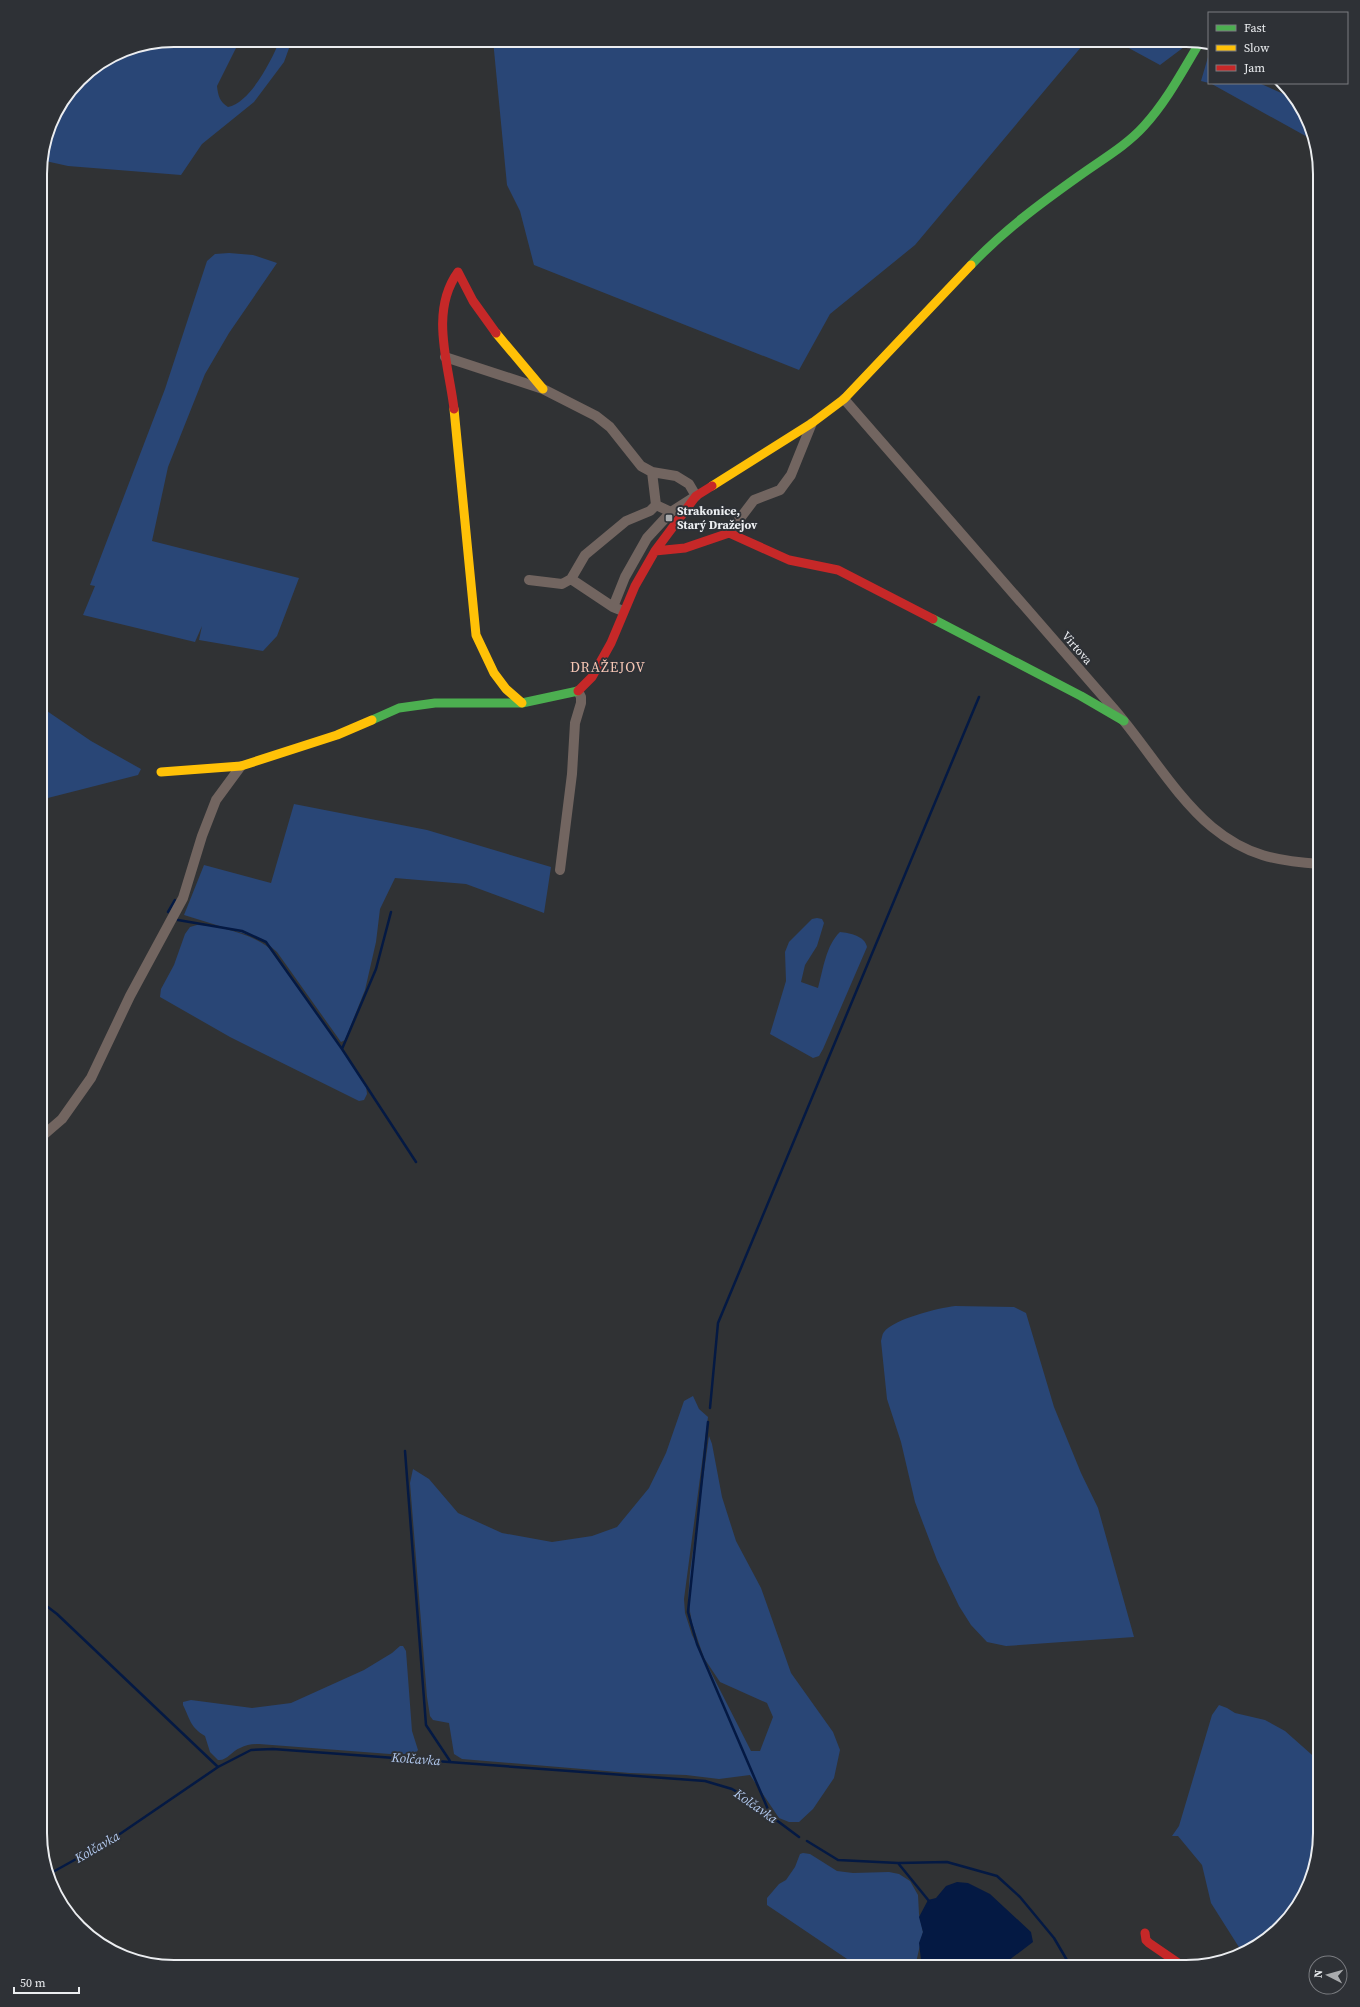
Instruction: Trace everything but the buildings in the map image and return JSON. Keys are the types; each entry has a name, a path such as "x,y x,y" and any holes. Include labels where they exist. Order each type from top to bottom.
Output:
{"street":[{"path":"161,772 241,766 337,735 399,708 434,703 522,703 578,691 592,677 611,643 625,577 647,538 671,512 812,423 844,399 991,244 1034,208 1122,145 1144,126 1166,97 1197,47"},
{"path":"522,703 505,689 485,657 476,635 452,393 445,357 444,316 447,290 453,277 458,272 473,301 484,318 543,388"},
{"path":"445,357 543,388 596,416 610,427 641,466 652,472 676,476 689,484 696,496"},
{"name":"Virtova","path":"844,399 1124,721 1189,804 1213,827 1255,854 1275,860 1313,863"},
{"path":"655,551 685,548 729,533 754,500 780,490 784,485 793,470 812,423"},
{"path":"652,472 656,505"},
{"path":"618,609 655,551 696,496"},
{"path":"656,505 671,512"},
{"path":"529,580 562,584 571,579 586,555 626,522 650,511 656,505"},
{"path":"729,533 789,560 838,570 1081,696 1124,721"},
{"path":"571,579 618,609"},
{"path":"492,704 502,696 505,689"},
{"path":"560,870 572,774 575,723 581,703 581,697 578,691"},
{"path":"47,1132 62,1119 90,1078 130,996 183,898 202,836 216,800 241,766"},
{"path":"1145,1933 1146,1940 1149,1943 1174,1960"}],"shaded area":[{"path":"174,47 236,47 217,86 220,98 228,107 236,104 252,89 266,69 277,47 289,47 284,62 254,102 202,144 181,175 68,166 47,161 51,141 57,125 68,103 84,84 110,64 149,49"},
{"path":"494,47 1081,47 915,245 830,314 799,370 534,265 520,211 507,185"},
{"path":"1127,47 1184,47 1160,65"},
{"path":"1208,57 1208,83 1201,81"},
{"path":"1212,84 1261,84 1286,95 1296,110 1308,137"},
{"path":"229,253 253,255 277,263 229,333 205,374 168,467 152,541 299,578 277,636 263,651 199,640 202,626 195,642 83,615 95,586 90,585 165,389 207,261 215,254"},
{"path":"47,711 91,741 141,769 138,775 47,798"},
{"path":"294,804 427,830 551,867 544,913 466,884 395,878 380,909 376,942 365,990 345,1040 341,1042 277,952 262,939 184,915 204,865 271,883"},
{"path":"812,919 822,919 824,923 817,946 805,965 801,982 818,988 828,951 835,937 840,932 852,934 860,938 866,943 867,947 823,1049 819,1056 813,1058 770,1034 786,981 785,952 789,942"},
{"path":"197,925 225,929 245,935 269,948 339,1045 366,1086 367,1094 364,1100 359,1101 230,1037 160,997 161,989 174,965 185,934 190,927"},
{"path":"955,1306 1014,1307 1026,1313 1054,1407 1081,1473 1098,1508 1134,1637 1006,1646 987,1642 971,1625 959,1606 937,1560 915,1502 901,1442 887,1399 881,1341 884,1332 889,1327 897,1323 938,1309"},
{"path":"693,1396 699,1409 708,1417 684,1599 685,1613 692,1635 751,1751 760,1751 773,1717 767,1703 720,1682 704,1658 692,1623 688,1600 690,1572 709,1436 712,1444 722,1497 736,1541 761,1588 791,1673 833,1732 840,1750 834,1778 813,1809 799,1822 789,1822 779,1818 750,1775 719,1779 686,1775 630,1773 462,1759 454,1754 449,1723 433,1720 430,1716 427,1697 410,1483 413,1469 429,1479 458,1513 502,1533 552,1542 592,1536 617,1527 649,1488 666,1453 684,1401"},
{"path":"400,1646 403,1646 406,1651 412,1731 418,1750 415,1754 390,1754 256,1744 237,1749 224,1759 218,1760 210,1752 205,1736 196,1729 191,1722 183,1705 183,1702 191,1700 252,1708 291,1703 364,1670 392,1653"},
{"path":"1219,1705 1235,1713 1265,1720 1285,1731 1313,1756 1312,1850 1309,1866 1303,1882 1296,1897 1276,1923 1250,1943 1239,1948 1211,1903 1202,1865 1178,1836 1172,1836 1179,1826 1212,1715"},
{"path":"800,1854 810,1854 837,1871 853,1873 889,1872 899,1874 910,1881 918,1895 919,1914 923,1932 917,1960 849,1960 767,1905 767,1898 779,1884 786,1880 795,1867"},
{"path":"957,1882 968,1883 990,1894 1031,1932 1033,1942 1009,1960 921,1960 919,1943 923,1932 919,1917 928,1900 936,1898 946,1886"}],"waterway":[{"path":"710,1408 718,1323 979,697"},
{"path":"168,912 175,900"},
{"path":"342,1049 376,969 391,912"},
{"path":"178,920 242,931 266,942 342,1049 416,1162"},
{"path":"708,1422 688,1612 697,1644 770,1814"},
{"path":"405,1451 426,1725 450,1761"},
{"path":"47,1606 57,1614 218,1767"},
{"name":"Kolčavka","path":"53,1872 114,1838 218,1767 251,1750 273,1749 705,1781 732,1789 744,1796 799,1837"},
{"name":"Kolčavka","path":"807,1841 838,1860 898,1863 929,1901"},
{"path":"899,1863 947,1862 997,1876 1020,1897 1054,1938 1067,1960"}],"traffic: fast":[{"path":"971,265 1023,218 1137,133 1167,96 1197,47"},
{"path":"933,619 1081,696 1124,721"},
{"path":"372,720 399,708 435,703 522,703 578,691"}],"traffic: slow":[{"path":"712,486 812,423 844,399 971,265"},
{"path":"496,333 543,389"},
{"path":"454,409 476,635 494,673 506,689 522,703"},
{"path":"161,772 241,766 337,735 372,720"}],"traffic: jam":[{"path":"454,409 445,357 443,321 444,304 449,288 458,272 473,301 496,333"},
{"path":"578,691 592,677 611,643 635,586 655,551 696,496 712,486"},
{"path":"655,551 685,548 729,533 789,560 838,570 933,619"},
{"path":"1145,1933 1146,1940 1149,1943 1174,1960"}],"place":[{"name":"Strakonice, Starý Dražejov","path":"669,518"}],"district":[{"name":"DRAŽEJOV","path":"608,667"}]}
